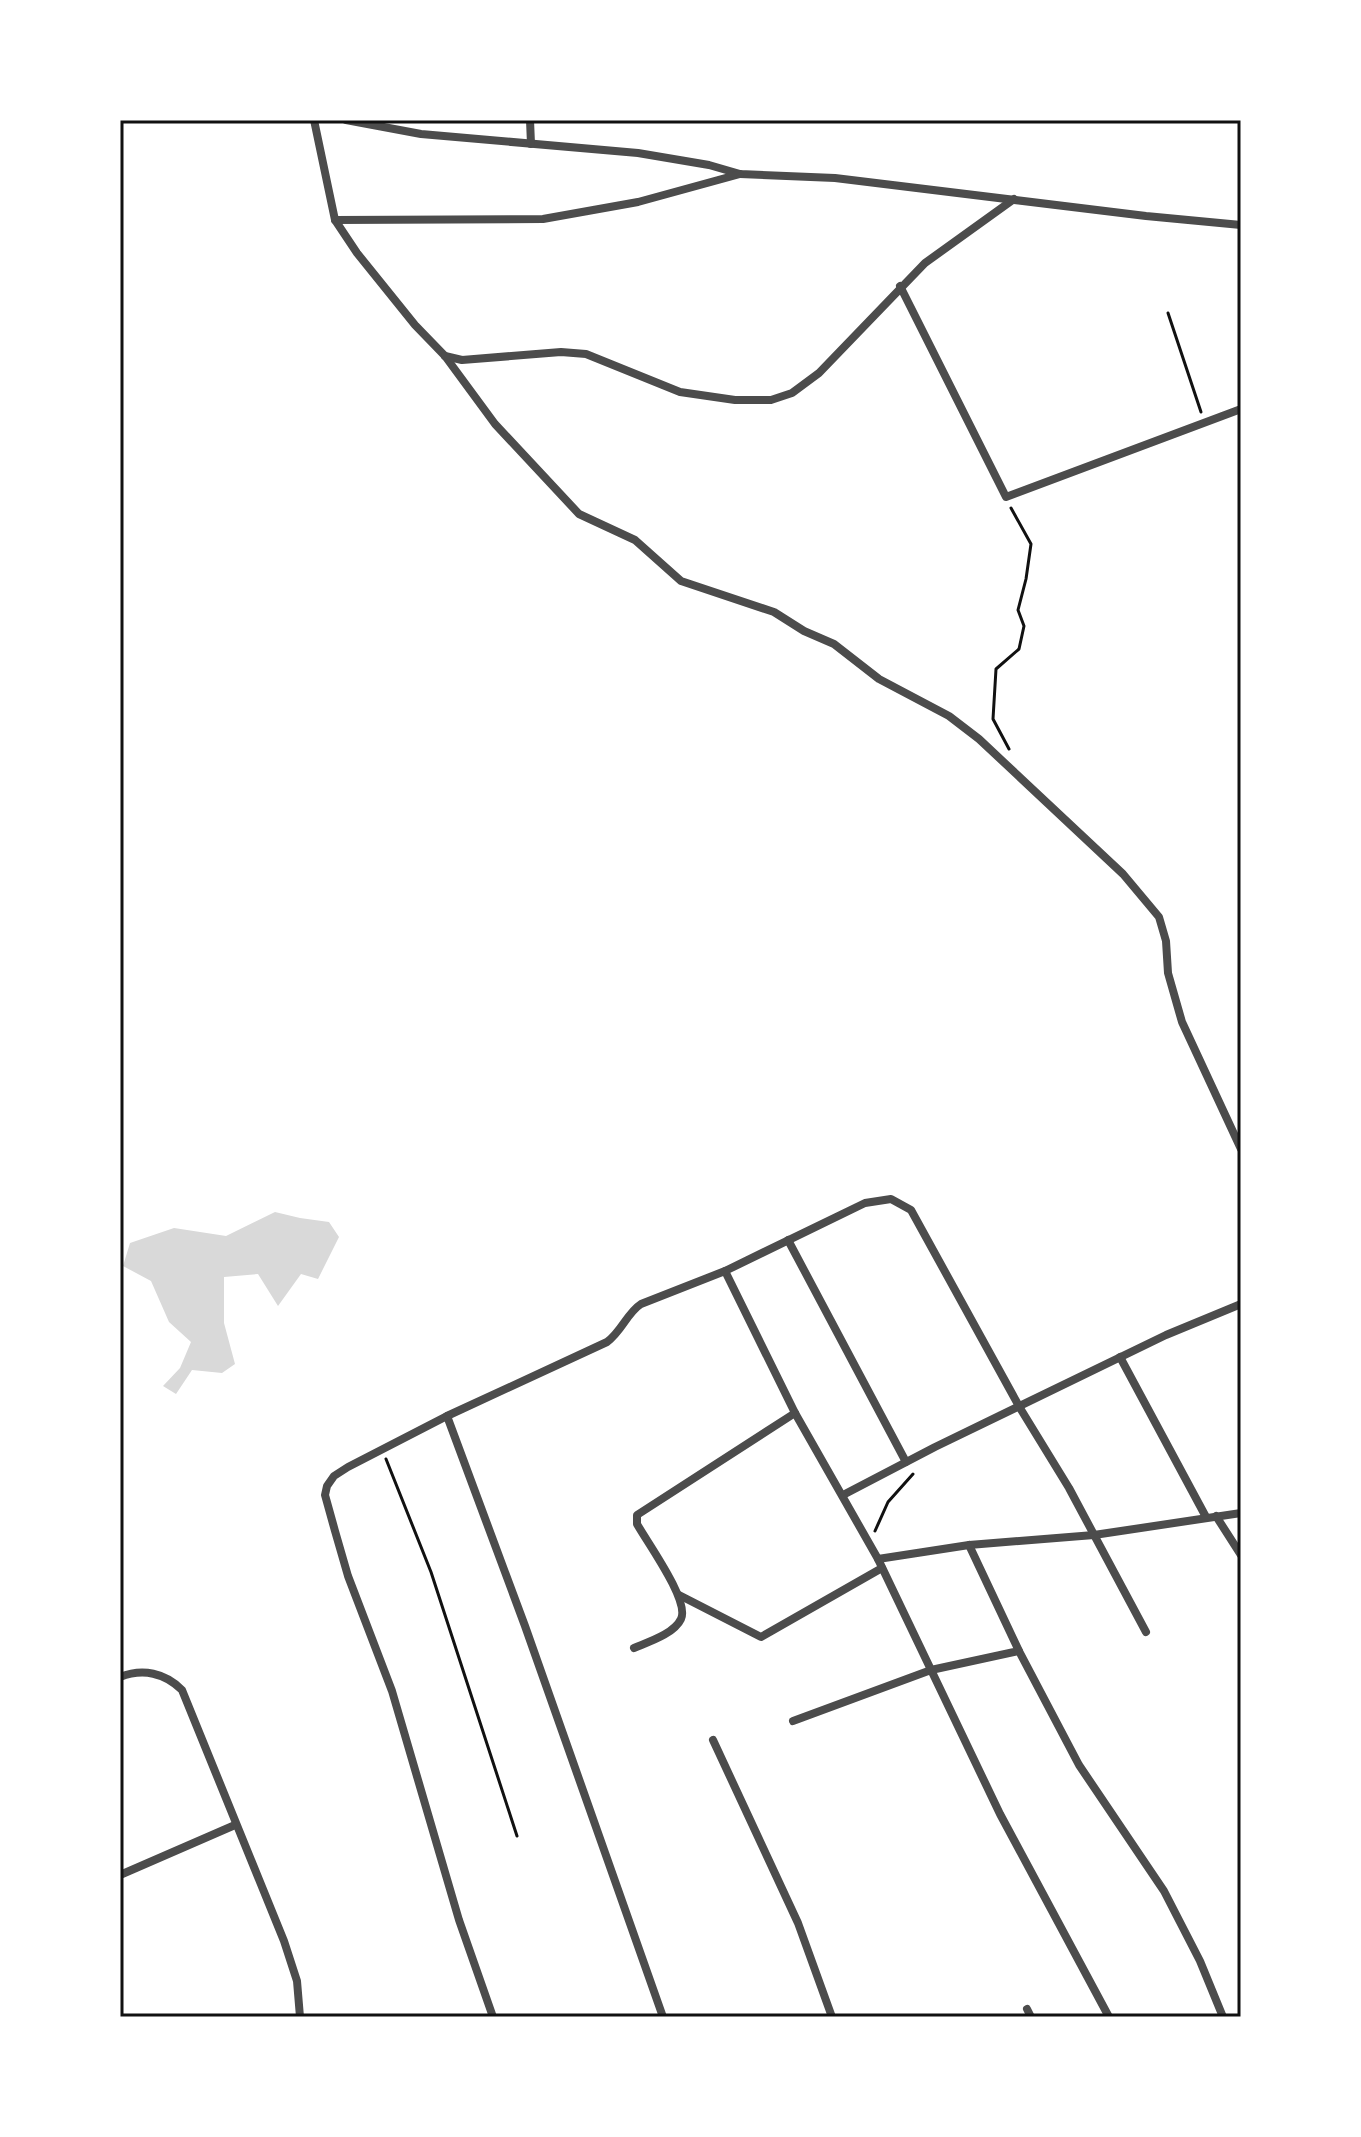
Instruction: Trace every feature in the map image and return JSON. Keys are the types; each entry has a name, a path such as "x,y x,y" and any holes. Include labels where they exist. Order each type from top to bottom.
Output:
{"street":[{"path":"314,120 335,220 381,284 445,356 495,424 579,514 635,540 681,581 761,606 834,644 879,679 938,709 963,726 1123,874 1159,917 1166,941 1168,973 1182,1022 1241,1149"},
{"path":"346,120 421,134 638,153 709,165 740,174 835,178 1241,225"},
{"path":"530,120 531,144"},
{"path":"335,220 543,219 638,202 740,174"},
{"path":"445,356 462,360 561,352 586,354 680,392 735,400 771,400 792,393 819,373 925,263 1015,198"},
{"path":"900,286 1006,497 1241,409"},
{"path":"493,2017 459,1920 392,1691 348,1576 325,1495 334,1476 381,1448 607,1342 616,1336 632,1311 641,1304 725,1271 865,1203 891,1199 911,1210 1020,1408 1069,1488 1146,1632"},
{"path":"788,1240 906,1462"},
{"path":"725,1271 795,1413 880,1564 1000,1814 1109,2017"},
{"path":"843,1495 1120,1357 1241,1304"},
{"path":"1120,1357 1206,1517"},
{"path":"634,1648 667,1632 679,1623 683,1613 678,1595 637,1524 637,1515 795,1413"},
{"path":"447,1416 663,2017"},
{"path":"678,1595 761,1637 880,1564 969,1545 1094,1535 1241,1513"},
{"path":"1216,1516 1241,1555"},
{"path":"969,1545 1019,1651 1079,1765 1164,1891 1200,1961 1223,2017"},
{"path":"793,1721 931,1670 1019,1651"},
{"path":"120,1677 144,1672 157,1674 182,1690 284,1941 297,1981 300,2017"},
{"path":"713,1740 798,1923 832,2017"},
{"path":"120,1875 235,1825"}],"path":[{"path":"1168,313 1204,423"},
{"path":"1006,497 1031,544 1018,610 1024,626 1019,649 996,669 993,719 1020,778"},
{"path":"381,1448 431,1572 517,1836"},
{"path":"869,1544 888,1502 919,1467"}],"shaded area":[{"path":"275,1212 329,1222 339,1237 318,1279 301,1274 278,1306 258,1274 224,1277 224,1323 235,1364 222,1373 192,1370 176,1394 163,1386 180,1368 191,1342 169,1322 151,1281 123,1266 130,1243 174,1228 226,1236"}]}
